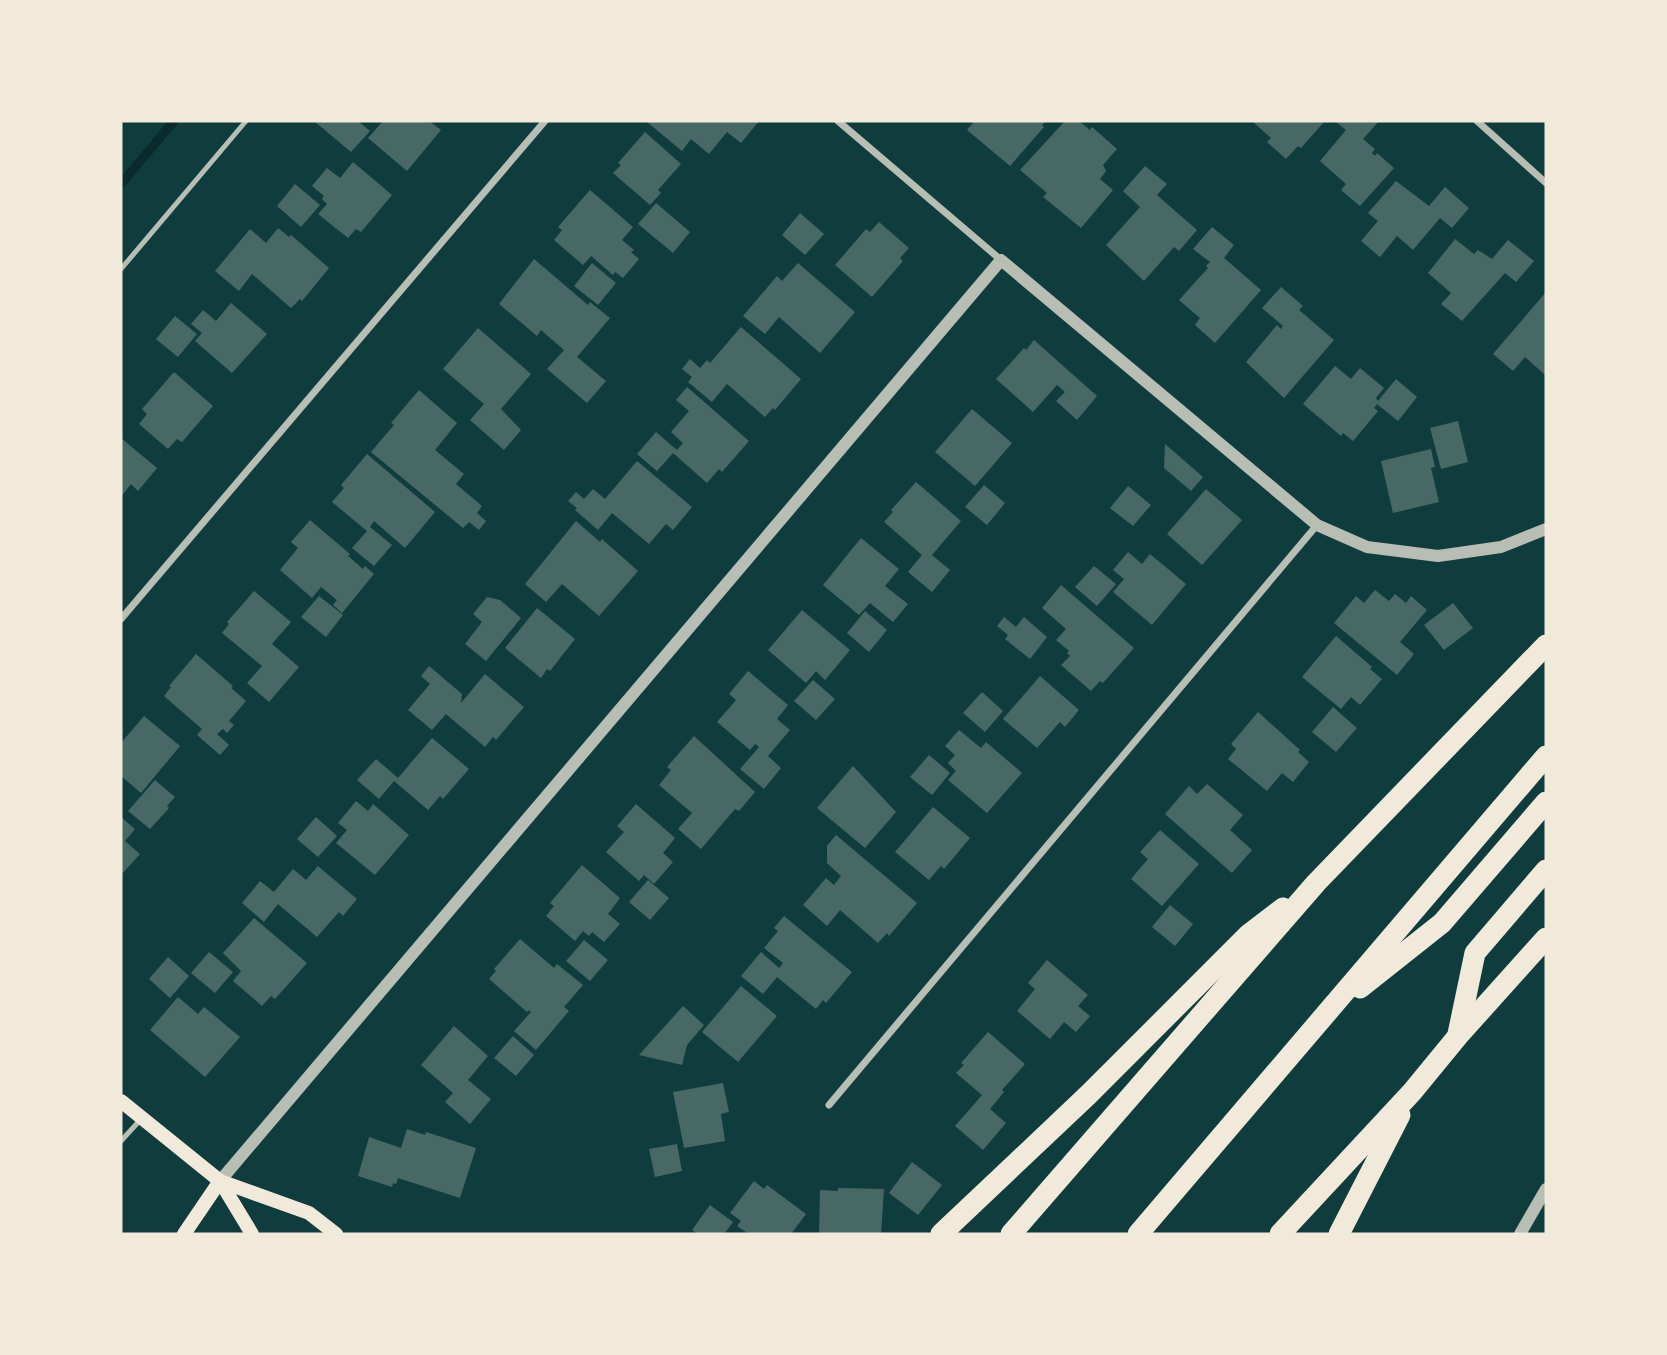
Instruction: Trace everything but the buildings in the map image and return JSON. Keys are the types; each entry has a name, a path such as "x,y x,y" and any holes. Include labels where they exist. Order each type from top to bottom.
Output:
{"highway":[{"path":"1011,1234 1316,883 1546,645"},
{"path":"1139,1234 1546,756"},
{"path":"1323,1017 1442,923 1546,802"},
{"path":"1458,1036 1475,953 1546,870"},
{"path":"941,1234 1088,1095 1249,934 1316,883"},
{"path":"1279,1234 1412,1092 1546,938"},
{"path":"1339,1234 1412,1092"}],"main road":[{"path":"121,1101 220,1181 309,1213 336,1234"},
{"path":"184,1234 220,1181"},
{"path":"220,1181 253,1234"}],"street":[{"path":"121,619 545,121"},
{"path":"838,121 1317,525 1367,547 1438,556 1500,547 1546,529"},
{"path":"1477,121 1546,183"},
{"path":"220,1181 1001,260"},
{"path":"829,1105 1317,525"},
{"path":"1520,1234 1546,1189"}],"lane":[{"path":"121,269 246,121"},
{"path":"121,1140 142,1118"}],"waterway":[{"path":"121,184 174,121"}]}
